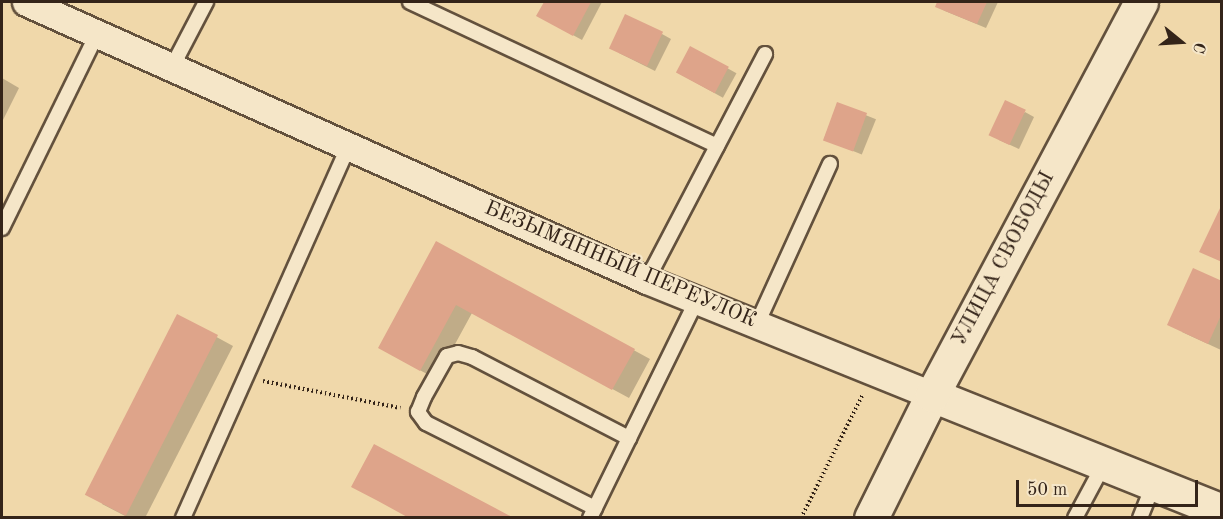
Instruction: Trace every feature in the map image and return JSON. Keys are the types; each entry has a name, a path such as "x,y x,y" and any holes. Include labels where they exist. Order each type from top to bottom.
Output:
{"main road":[{"name":"УЛИЦА СВОБОДЫ","path":"871,518 932,395 1141,2"},
{"name":"БЕЗЫМЯННЫЙ ПЕРЕУЛОК","path":"932,395 1221,511"}],"street":[{"name":"БЕЗЫМЯННЫЙ ПЕРЕУЛОК","path":"26,2 171,69 647,280 932,395"}],"lane":[{"path":"171,69 206,2"},
{"path":"410,2 717,146"},
{"path":"2,228 97,34"},
{"path":"647,280 765,54"},
{"path":"183,518 348,147"},
{"path":"757,324 830,164"},
{"path":"629,438 472,357 458,353 447,356 418,412 426,423 593,513 698,300"},
{"path":"1075,518 1104,464"},
{"path":"1140,518 1154,484"}],"path":[{"path":"801,518 874,372"},
{"path":"246,378 418,412"}],"building":[{"path":"544,2 591,2 573,36 536,16"},
{"path":"937,2 987,2 977,24 935,7"},
{"path":"625,14 663,32 647,66 609,48"},
{"path":"690,46 729,67 715,93 676,72"},
{"path":"1005,100 1026,110 1009,145 989,135"},
{"path":"837,102 867,113 853,151 823,141"},
{"path":"1222,204 1222,262 1199,252"},
{"path":"436,241 635,349 612,390 456,305 420,371 378,348"},
{"path":"1193,268 1222,281 1222,313 1208,344 1167,325"},
{"path":"177,314 218,335 126,516 85,495"},
{"path":"374,444 514,518 409,518 351,487"}]}
